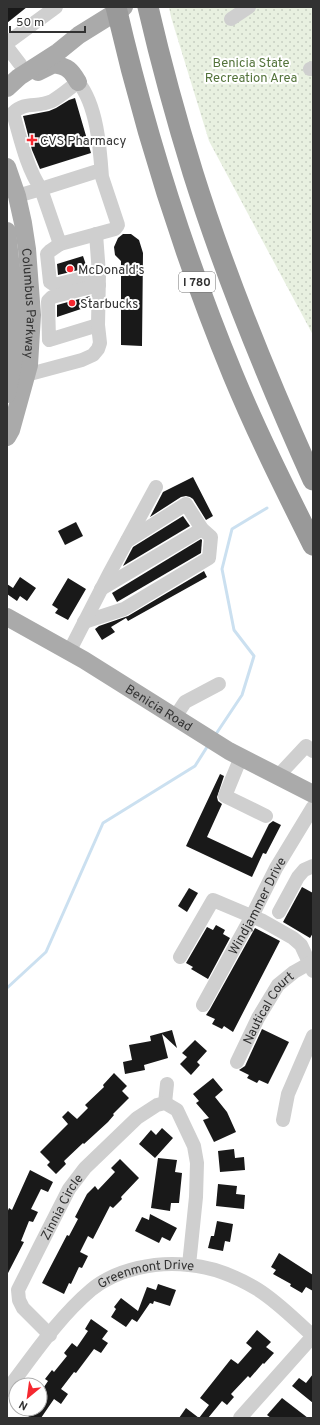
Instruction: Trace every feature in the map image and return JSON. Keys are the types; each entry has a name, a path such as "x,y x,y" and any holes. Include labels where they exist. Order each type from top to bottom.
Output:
{"highway":[{"name":"I 780","path":"116,7 125,48 152,145 197,282 234,376 313,545"},
{"name":"I 780","path":"148,7 160,59 193,173 220,251 280,407 313,480"}],"main road":[{"path":"11,78 19,77 58,52 79,35 124,7"},
{"path":"11,78 55,42 79,35"},
{"path":"11,78 25,80 54,64 65,66 72,72 78,82"},
{"name":"Columbus Parkway","path":"7,168 17,196 27,249 32,315 29,365 18,376 7,394"},
{"name":"Columbus Parkway","path":"7,231 16,315 13,363 18,376 11,430 7,437"},
{"name":"Benicia Road","path":"7,617 69,652 229,751 313,794"}],"street":[{"path":"7,43 56,7"},
{"path":"231,19 249,7"},
{"path":"7,47 11,78"},
{"path":"60,244 41,189 31,172 23,151 13,113 19,107 27,105 34,106 51,101 78,82 85,91 98,133 102,177 118,225 116,229 60,244 47,254 50,282 53,284 99,279"},
{"path":"17,196 101,170"},
{"path":"18,376 82,360 93,355 98,349 100,342 98,325 99,279 96,234"},
{"path":"98,325 49,340 48,301 52,297 99,279"},
{"path":"69,652 156,487"},
{"path":"84,622 124,609 209,558 211,537 202,529 186,504 127,541"},
{"path":"101,589 202,529"},
{"path":"175,717 186,702 219,684"},
{"path":"278,776 306,746 313,751"},
{"path":"241,757 225,796 266,816"},
{"name":"Windjammer Drive","path":"203,1006 252,916 276,868 313,807"},
{"path":"279,912 298,877 304,870 313,866"},
{"path":"276,868 298,877"},
{"path":"180,957 213,900 263,921 293,938 302,945 310,958"},
{"name":"Nautical Court","path":"237,1062 258,1018 278,985 310,958"},
{"path":"283,1120 288,1094 313,1036"},
{"path":"167,1084 165,1103 176,1110 194,1146 197,1163 196,1197 189,1265"},
{"name":"Zinnia Circle","path":"50,1334 23,1308 19,1300 18,1290 69,1189 85,1168 137,1118 157,1105 165,1103"},
{"name":"Greenmont Drive","path":"7,1390 64,1316 79,1301 92,1289 108,1280 139,1268 171,1264 189,1265 218,1271 232,1276 256,1288 276,1302 313,1336"},
{"path":"240,1418 313,1336"}],"green space":[{"name":"Benicia State Recreation Area","path":"169,7 313,7 313,335 209,141"}],"building":[{"path":"7,7 27,7 7,23"},
{"name":"CVS Pharmacy","path":"75,98 91,153 40,169 32,150 23,116 49,111"},
{"path":"123,234 131,234 139,240 143,253 142,346 121,345 121,261 115,255 114,247 118,238"},
{"path":"83,256 87,268 58,275 57,264"},
{"path":"90,296 90,306 57,317 57,305"},
{"path":"193,477 213,516 206,520 193,499 186,496 181,497 150,517 163,492"},
{"path":"183,516 190,526 123,566 133,547"},
{"path":"76,522 83,536 65,545 58,531"},
{"path":"201,539 201,553 117,602 112,593"},
{"path":"204,571 207,577 128,621 126,618 111,627 115,632 102,640 95,629 99,626 128,616"},
{"path":"20,577 36,588 27,601 20,596 17,601 7,594 7,584 13,588"},
{"path":"68,578 86,589 68,620 55,613 58,609 52,605"},
{"path":"220,774 224,776 217,797 218,801 222,804 207,837 252,858 269,824 273,821 281,825 266,854 263,853 252,877 186,846"},
{"path":"302,887 313,893 313,933 310,938 283,922"},
{"path":"189,888 198,893 187,912 178,906"},
{"path":"216,925 225,930 223,934 230,938 208,979 191,969 193,967 186,963 207,927 213,930"},
{"path":"255,928 280,941 233,1032 224,1026 222,1029 212,1024 215,1019 206,1015"},
{"path":"262,1029 289,1042 268,1084 259,1080 257,1083 247,1078 249,1075 239,1070 245,1066"},
{"path":"172,1030 177,1048 162,1034 168,1058 144,1065 145,1070 125,1074 123,1062 132,1060 129,1045 151,1041 150,1036"},
{"path":"195,1040 207,1051 197,1062 200,1065 191,1075 180,1064 187,1057 182,1053"},
{"path":"114,1073 127,1086 122,1091 129,1098 113,1114 114,1115 108,1122 64,1161 66,1164 56,1174 47,1165 50,1162 40,1152 68,1124 62,1117 68,1111 77,1119 88,1108 85,1105 104,1087 103,1085"},
{"path":"213,1078 223,1090 215,1097 227,1112 236,1132 214,1142 203,1120 209,1118 196,1103 199,1101 193,1094"},
{"path":"162,1128 173,1138 155,1158 139,1144 151,1130 156,1135"},
{"path":"234,1149 235,1158 244,1157 245,1170 220,1172 218,1151"},
{"path":"158,1158 177,1160 175,1172 182,1173 179,1203 171,1203 170,1211 151,1208"},
{"path":"120,1159 139,1178 113,1208 110,1206 93,1239 88,1236 80,1252 88,1256 82,1268 79,1267 71,1284 69,1283 64,1294 42,1283 67,1235 69,1236 78,1219 75,1217 87,1194 95,1186 98,1190 115,1172 111,1168"},
{"path":"30,1170 53,1182 48,1192 41,1189 31,1209 38,1212 33,1222 29,1221 21,1241 24,1242 7,1275 7,1213 9,1208 12,1210"},
{"path":"218,1184 237,1186 236,1194 245,1195 244,1209 216,1206"},
{"path":"150,1214 177,1228 170,1241 162,1237 159,1243 135,1231 142,1217 149,1220"},
{"path":"217,1221 233,1224 230,1242 225,1241 223,1251 208,1248 211,1236 214,1236"},
{"path":"279,1253 313,1275 313,1291 306,1287 302,1293 290,1286 291,1284 273,1274 276,1270 271,1267"},
{"path":"158,1284 176,1290 170,1306 154,1301 153,1304 150,1303 137,1322 132,1319 126,1327 111,1317 116,1309 114,1307 121,1298 138,1311 147,1287 156,1290"},
{"path":"91,1319 108,1331 102,1339 108,1343 101,1353 94,1349 76,1373 74,1372 61,1389 68,1394 61,1404 54,1399 48,1408 48,1377 47,1377 52,1370 54,1372 67,1356 64,1353 72,1343 77,1347 88,1331 85,1329"},
{"path":"257,1330 271,1342 266,1347 274,1353 250,1378 248,1376 231,1394 234,1397 227,1405 222,1401 208,1418 199,1418 209,1405 200,1398 231,1359 238,1364 252,1348 246,1343"},
{"path":"313,1374 313,1403 292,1386 299,1378 306,1383"},
{"path":"282,1398 308,1418 271,1418 267,1415"},
{"path":"186,1408 199,1418 179,1418"},
{"path":"29,1417 42,1417 41,1418"}],"waterway":[{"path":"216,734 242,695 254,656 234,630 222,569 232,529 267,508"},
{"path":"7,988 46,952 103,823 195,766 207,747"}],"place":[{"name":"CVS Pharmacy","path":"32,140"},
{"name":"McDonald's","path":"70,269"},
{"name":"Starbucks","path":"72,303"}]}
